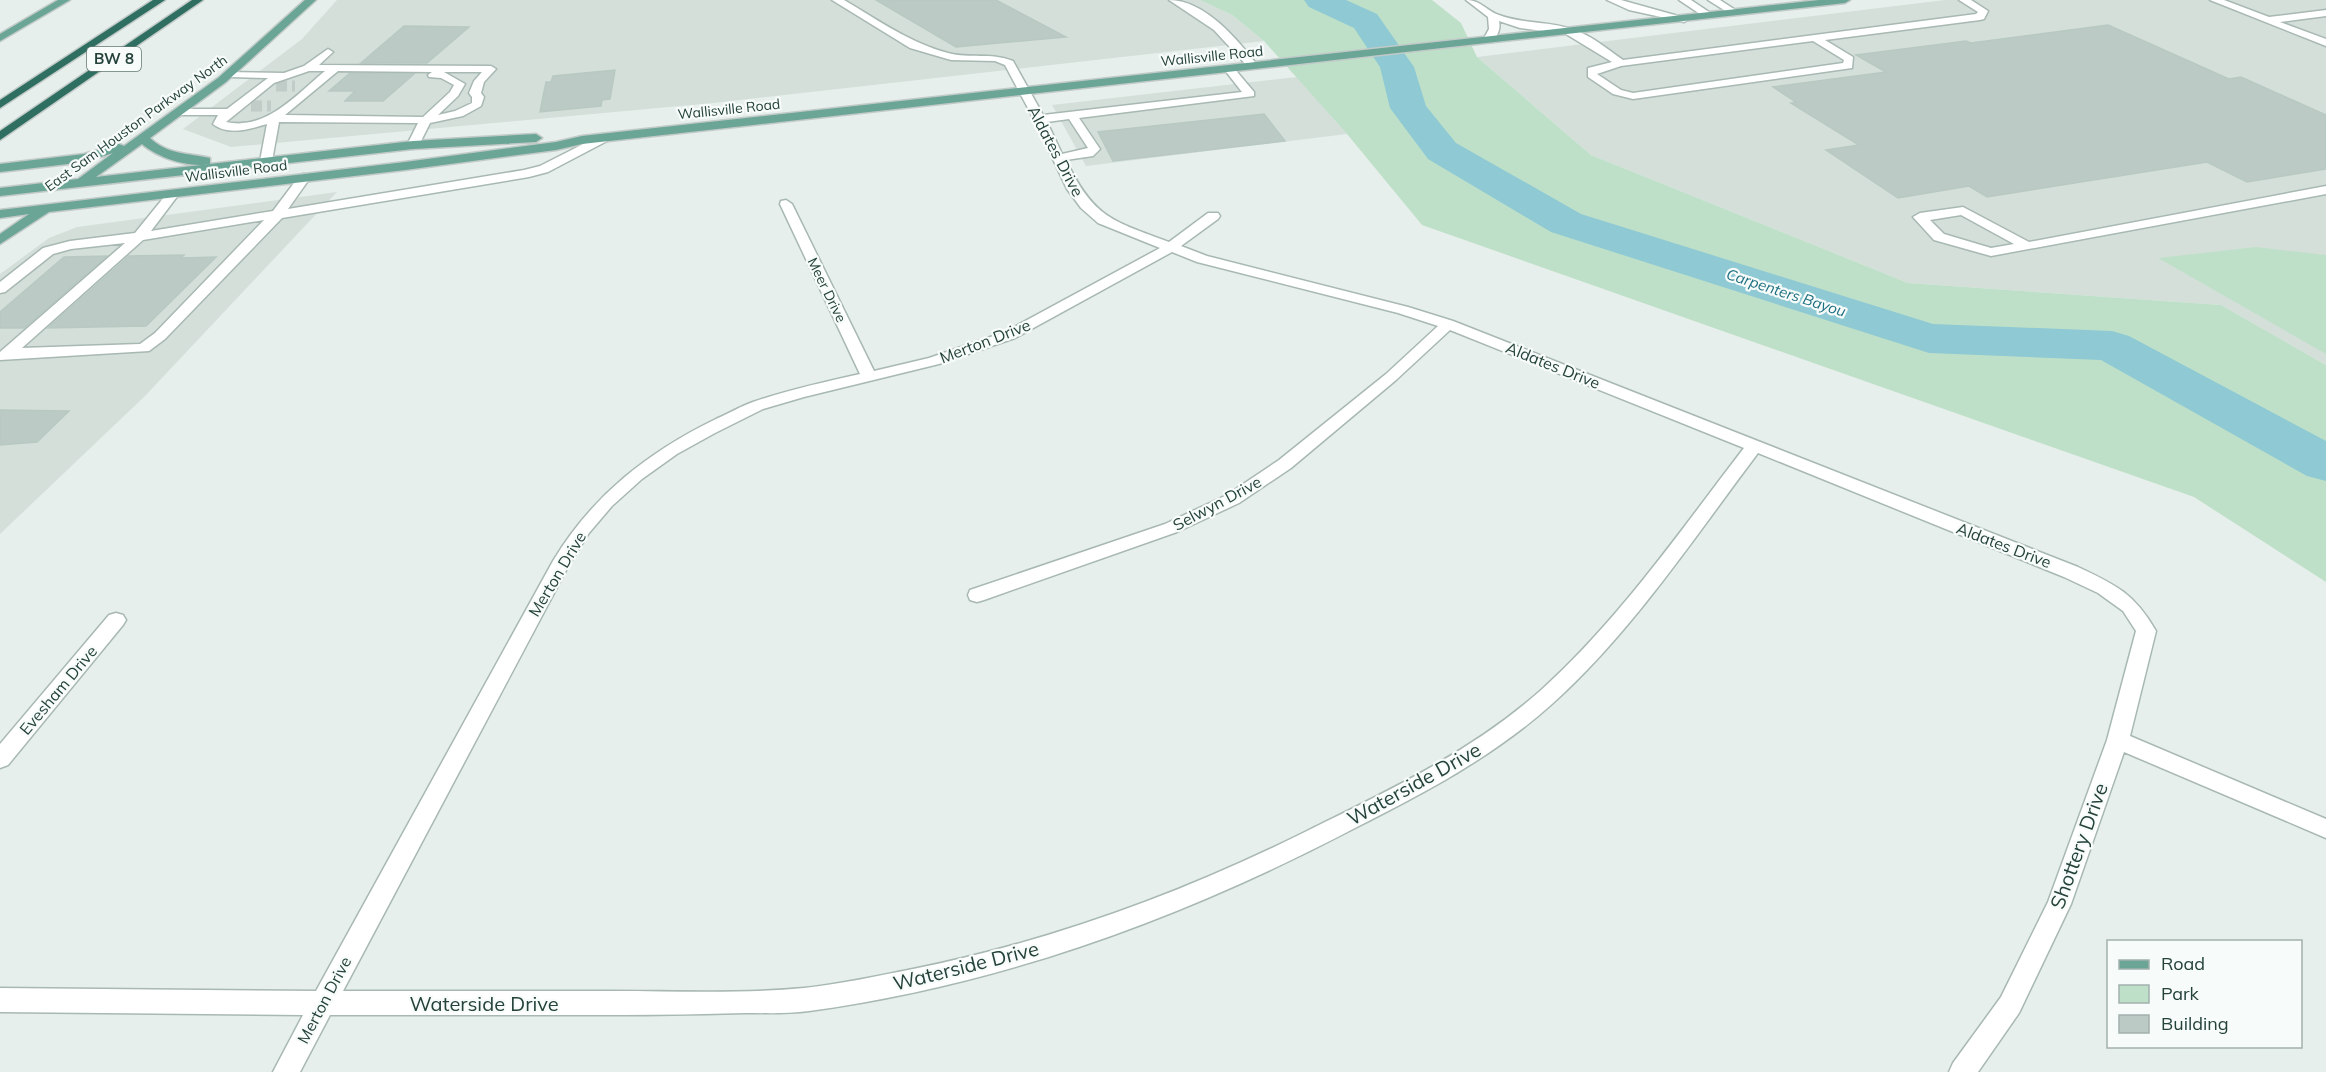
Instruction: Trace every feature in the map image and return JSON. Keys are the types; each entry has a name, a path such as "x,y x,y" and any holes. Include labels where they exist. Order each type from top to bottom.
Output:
{"highway":[{"name":"BW 8","path":"0,105 160,0"},
{"name":"BW 8","path":"0,136 198,0"}],"main road":[{"path":"0,38 65,0"},
{"name":"East Sam Houston Parkway North","path":"0,240 181,112 230,74 311,0"},
{"name":"Wallisville Road","path":"0,214 304,178 545,147 582,140 1845,0"},
{"name":"Wallisville Road","path":"0,192 413,145 555,137 582,140"},
{"path":"0,168 85,158 110,152 141,139 153,149 178,158 241,164"}],"street":[{"name":"Aldates Drive","path":"837,0 914,46 951,57 996,58 1009,63 1073,189 1103,220 1170,248 1261,275 1403,310 1520,351 1754,447 2071,572 2104,588 2130,606"},
{"path":"1174,0 1199,12 1225,33 1253,66"},
{"path":"1471,0 1492,16 1520,25 1569,31 1597,46 1621,63"},
{"path":"1684,0 1710,16"},
{"path":"1713,0 1735,13"},
{"path":"1816,39 1849,59 1848,66 1633,96 1617,92 1592,75 1592,69 1621,63 1980,17 1983,11 1964,0"},
{"path":"2215,0 2326,43"},
{"path":"1614,26 1618,17 1615,2 1684,19"},
{"path":"2269,21 2326,13"},
{"path":"1488,40 1494,34 1495,24 1492,16"},
{"path":"308,68 328,52"},
{"path":"308,68 491,69 479,81 475,93 478,97 477,104 462,114 426,120 274,119 246,128 228,127 219,123 243,104 269,93 270,81 308,68"},
{"path":"266,161 274,119 336,68"},
{"path":"361,68 397,74 443,75 460,84 466,103 453,111 426,120 413,145"},
{"path":"1039,119 1250,94 1230,69"},
{"path":"230,74 288,75"},
{"path":"295,86 315,86"},
{"path":"269,93 291,106"},
{"path":"284,95 304,95"},
{"path":"181,112 243,104"},
{"path":"1058,158 1089,153 1094,149 1072,115"},
{"path":"0,289 48,251 70,245 140,237 525,174 544,169 603,138"},
{"path":"4,356 144,348 160,336 278,214 304,178"},
{"path":"2027,246 1964,211 1920,218 1939,237 1991,252 2027,246 2326,190"},
{"path":"4,356 140,237 173,194"},
{"name":"Meer Drive","path":"786,204 868,375"},
{"name":"Merton Drive","path":"286,1072 562,561 583,529 606,502 636,475 662,456 709,429 757,406 868,375 934,361 1010,335 1170,248 1213,216"},
{"name":"Selwyn Drive","path":"978,595 1172,528 1233,499 1260,482 1303,449 1391,377 1448,324"},
{"name":"Waterside Drive","path":"0,1000 322,1004 677,1003 803,1000 904,983 1002,960 1088,935 1180,902 1291,851 1448,769 1512,726 1605,638 1754,447"},
{"name":"Shottery Drive","path":"1962,1072 2010,1005 2059,904 2118,740 2146,631 2130,606"},
{"name":"Evesham Drive","path":"0,759 116,620"},
{"path":"2118,740 2326,829"}],"shaded area":[{"path":"337,0 1200,0 1232,15 1264,41 713,103 231,147 183,129 302,39"},
{"path":"1945,0 2326,0 2326,365 2221,305 1908,283 1591,155 1477,57"},
{"path":"1297,77 1347,134 1086,166 1052,105"},
{"path":"337,192 145,396 0,534 0,274 49,238 77,227"}],"green space":[{"path":"1200,0 1432,0 1461,23 1477,57 1591,155 1908,283 2221,305 2326,365 2326,582 2194,497 1422,225 1347,134 1264,41 1232,15"},
{"path":"2256,247 2326,255 2326,354 2158,258"}],"building":[{"path":"876,0 996,0 1066,37 956,47"},
{"path":"2108,25 2229,79 2241,77 2326,115 2326,169 2247,182 2207,162 1987,197 1969,186 1898,198 1826,150 1859,145 1791,103 1796,102 1773,87 1886,72 1856,55"},
{"path":"404,26 469,27 427,63 361,63"},
{"path":"615,70 610,99 602,100 601,106 540,112 546,82 551,82 553,76"},
{"path":"350,73 414,74 383,101 345,101 355,91 329,91"},
{"path":"1264,114 1285,141 1113,161 1098,132"},
{"path":"184,255 181,258 216,257 146,326 48,328 129,256"},
{"path":"107,256 24,328 0,328 0,312 64,257"},
{"path":"0,410 69,411 37,442 0,445"}],"waterway":[{"name":"Carpenters Bayou","path":"1320,0 1366,21 1397,67 1408,108 1442,151 1566,223 1929,338 2112,346 2326,464"}],"tunnel":[{"path":"276,86 295,86"},
{"path":"251,106 271,106"}]}
